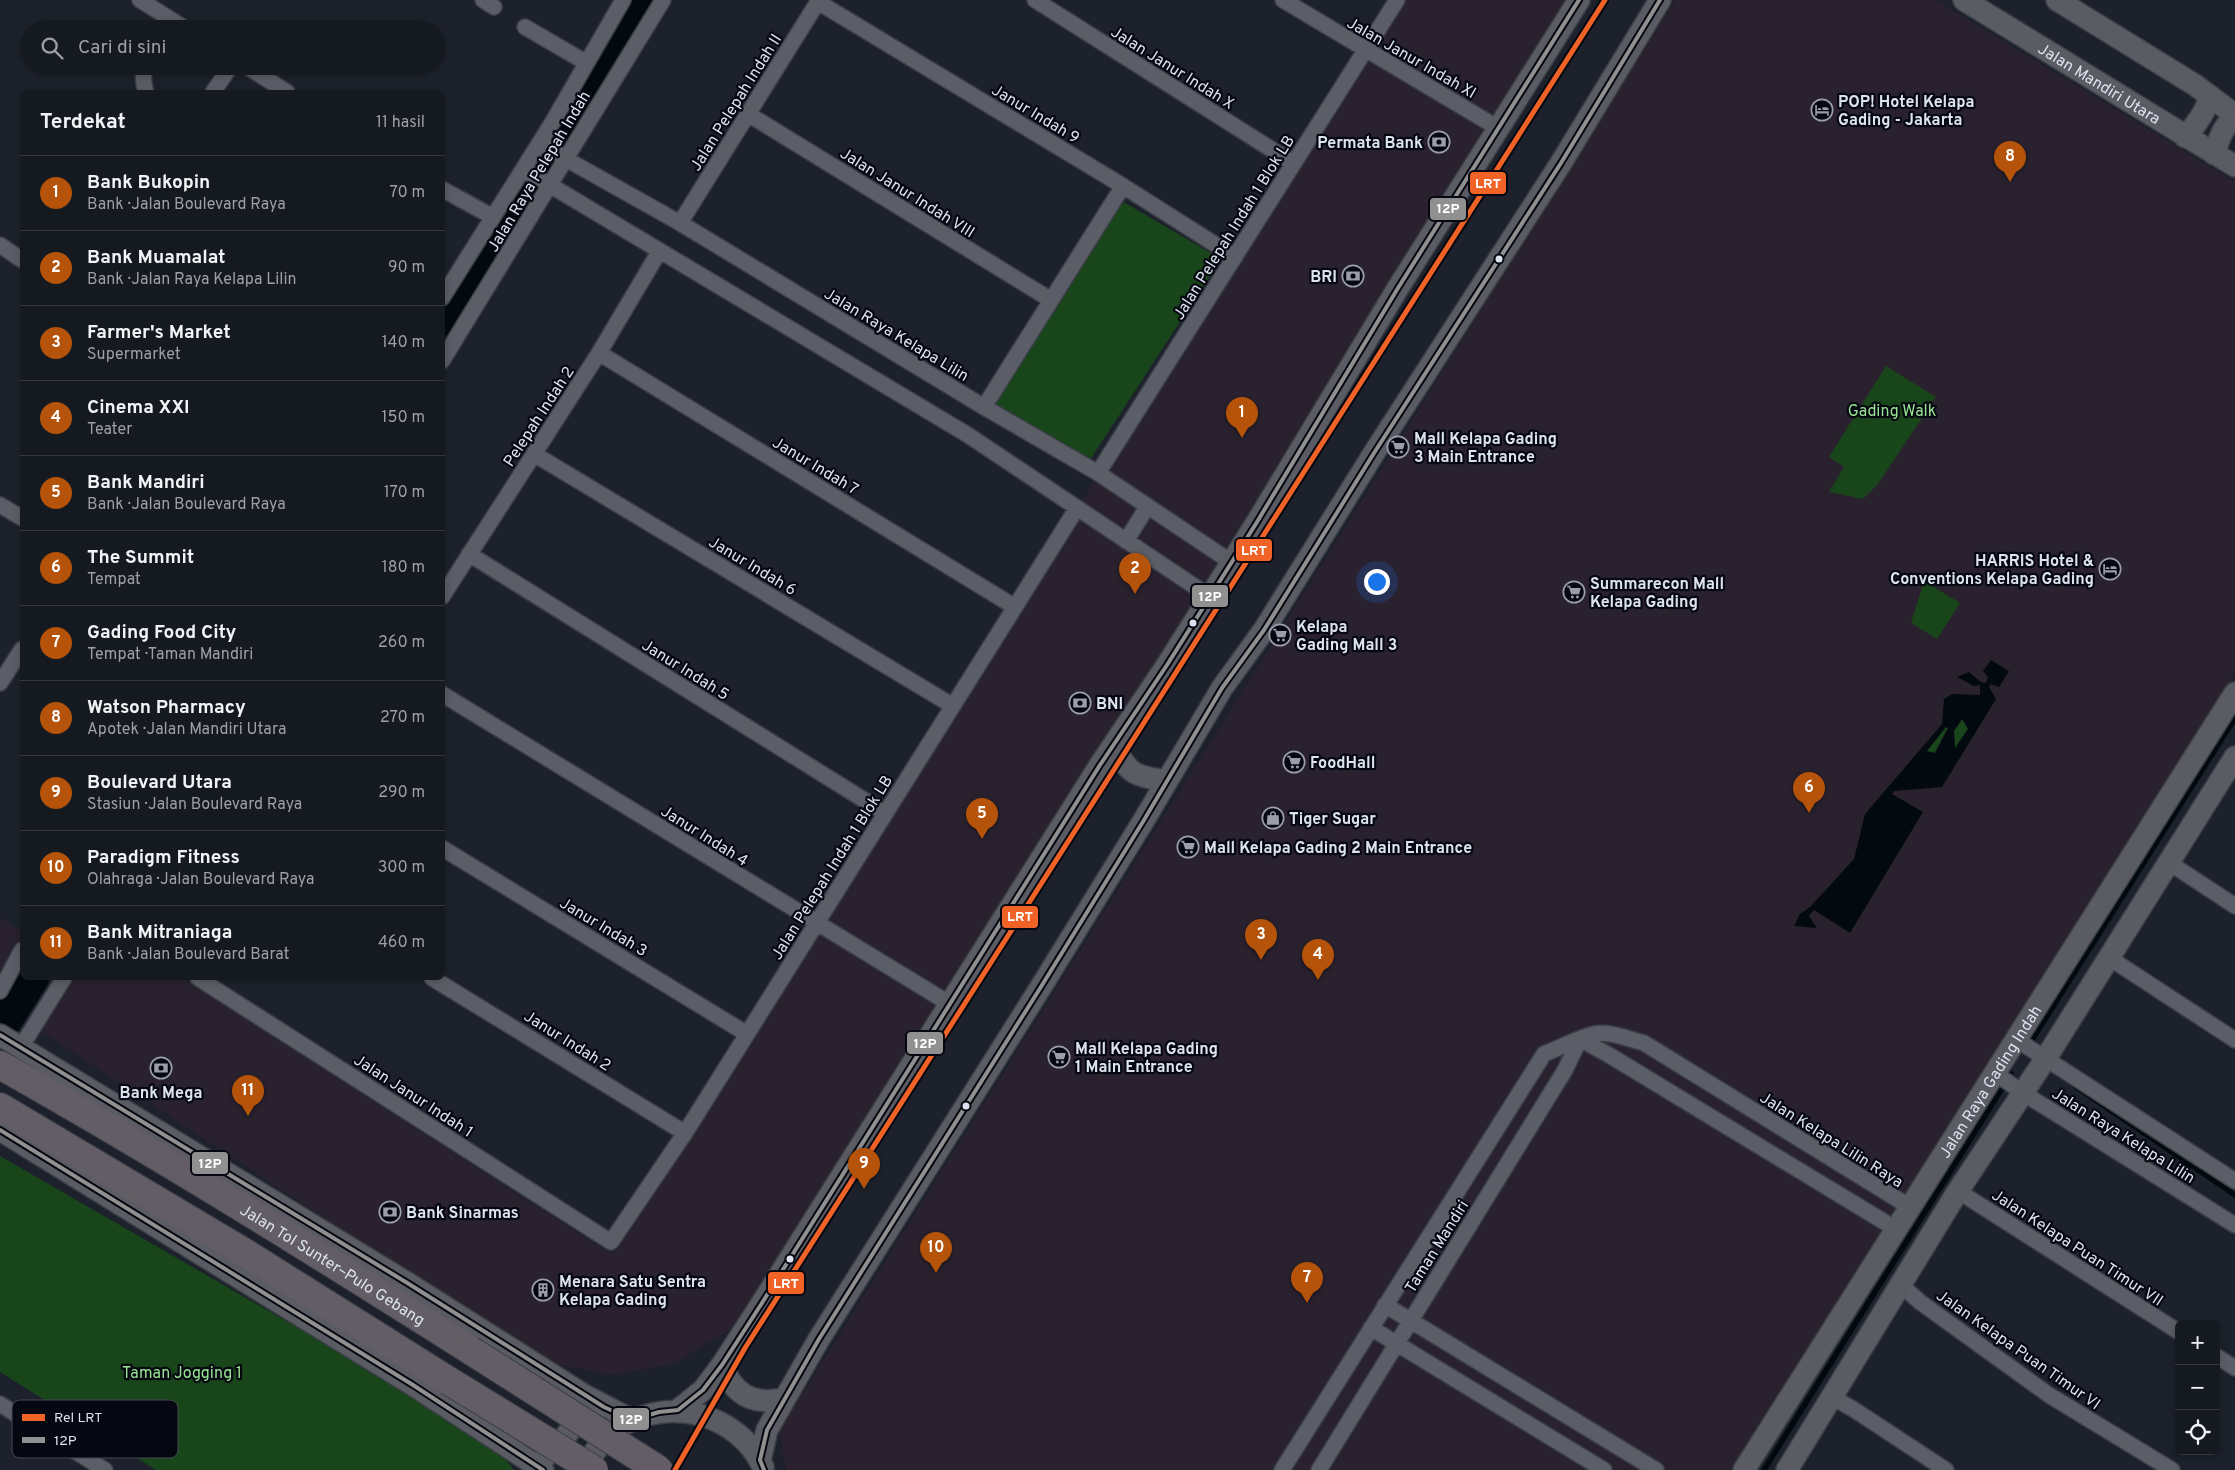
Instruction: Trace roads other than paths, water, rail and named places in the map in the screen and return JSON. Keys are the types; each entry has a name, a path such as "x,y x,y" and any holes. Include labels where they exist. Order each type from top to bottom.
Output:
{"highway":[{"name":"Jalan Tol Sunter–Pulo Gebang","path":"13,1045 75,1107 262,1219 659,1470"},
{"path":"0,1107 247,1254 594,1470"}],"main road":[{"path":"678,1410 703,1390 722,1365 950,1004 1109,758 1579,0"},
{"path":"762,1465 767,1430 819,1339 1039,990 1222,688 1264,630 1374,453 1561,163 1660,0"},
{"name":"Jalan Mandiri Utara","path":"1964,0 2235,166"},
{"path":"2057,0 2210,96 2235,114"},
{"path":"2185,137 2198,122 2208,105 2210,96"},
{"path":"2214,154 2220,136 2231,120 2235,119"},
{"path":"1154,802 1161,780 1206,700 1212,692 1222,688"},
{"name":"Jalan Raya Gading Indah","path":"1744,1470 1910,1207 1997,1074 2235,693"},
{"name":"Jalan Raya Gading Indah","path":"1787,1470 2020,1091 2046,1058 2235,757"},
{"path":"1109,758 1145,777 1161,780"},
{"path":"13,1045 409,1284 584,1395 632,1420"},
{"path":"0,1130 413,1385 539,1467 559,1445 576,1421 584,1395"},
{"path":"722,1365 728,1380 738,1392 745,1396 768,1402 783,1399"},
{"path":"584,1470 592,1454 607,1437 632,1420 659,1412 678,1410 716,1420 734,1430 748,1444 762,1465"}],"street":[{"path":"140,0 164,20"},
{"name":"Jalan Raya Pelepah Indah","path":"445,293 542,144 585,62 623,0"},
{"name":"Jalan Raya Pelepah Indah","path":"445,355 563,157 663,0"},
{"name":"Jalan Janur Indah X","path":"1035,0 1293,164"},
{"name":"Jalan Janur Indah XI","path":"1283,0 1498,128"},
{"name":"Jalan Pelepah Indah 1 Blok LB","path":"1098,473 1397,0"},
{"name":"Jalan Pelepah Indah II","path":"680,223 818,1"},
{"name":"Janur Indah 9","path":"818,1 1123,186 1234,257"},
{"path":"525,27 585,62"},
{"path":"143,75 145,90"},
{"path":"214,90 225,75"},
{"path":"260,75 284,90"},
{"name":"Jalan Janur Indah VIII","path":"748,114 1051,300"},
{"name":"Jalan Raya Kelapa Lilin","path":"542,144 680,223 984,407 1098,473 1231,562"},
{"path":"526,170 659,252 968,435 1209,596"},
{"path":"984,407 1123,186"},
{"path":"445,190 496,213"},
{"path":"0,245 20,259"},
{"name":"Pelepah Indah 2","path":"445,592 599,353 659,252"},
{"name":"Janur Indah 7","path":"599,353 1015,607"},
{"name":"Janur Indah 6","path":"534,454 954,706"},
{"path":"0,505 20,517"},
{"path":"1126,541 1147,507"},
{"name":"Jalan Pelepah Indah 1 Blok LB","path":"611,1242 686,1133 1077,508"},
{"name":"Janur Indah 5","path":"469,554 885,813"},
{"path":"0,684 20,652"},
{"name":"Janur Indah 4","path":"445,696 816,924 950,1004"},
{"name":"Janur Indah 3","path":"445,850 747,1034"},
{"path":"2168,862 2235,906"},
{"path":"0,991 20,954"},
{"path":"2108,957 2235,1040"},
{"path":"13,1045 62,980"},
{"name":"Jalan Janur Indah 1","path":"202,980 611,1242"},
{"name":"Janur Indah 2","path":"435,980 686,1133"},
{"name":"Jalan Kelapa Lilin Raya","path":"1580,1039 1596,1034 1619,1036 1644,1043 1910,1207"},
{"path":"1580,1039 1896,1229"},
{"name":"Taman Mandiri","path":"1282,1470 1544,1054 1580,1039"},
{"name":"Taman Mandiri","path":"1319,1470 1565,1070 1580,1039"},
{"name":"Jalan Raya Kelapa Lilin","path":"2017,1040 2235,1181"},
{"name":"Jalan Raya Kelapa Lilin","path":"1997,1074 2020,1091 2235,1225"},
{"path":"1700,1110 1713,1086"},
{"name":"Jalan Kelapa Lilin Raya","path":"1722,1124 1736,1099"},
{"name":"Jalan Kelapa Puan Timur VII","path":"1958,1191 2175,1329"},
{"name":"Jalan Kelapa Puan Timur VI","path":"1901,1285 1920,1302 2050,1395 2172,1470"},
{"path":"1385,1305 1656,1470"},
{"path":"1371,1328 1604,1470"},
{"path":"2220,1359 2235,1368"},
{"path":"1511,1413 1525,1390"},
{"path":"1832,1397 1946,1470"},
{"path":"0,1404 12,1412"},
{"path":"86,1458 105,1470"}],"waterway":[{"path":"445,321 646,0"},
{"path":"2032,1040 2235,718"},
{"path":"0,1030 32,980"},
{"path":"1764,1470 2011,1074"},
{"path":"2075,1086 2235,1195"}],"rail line":[{"name":"LRT","path":"675,1470 745,1348 1605,0"}],"place":[{"name":"POP! Hotel Kelapa Gading - Jakarta","path":"1822,110"},
{"name":"Permata Bank","path":"1439,142"},
{"name":"Watson Pharmacy","path":"2010,182"},
{"name":"BRI","path":"1353,276"},
{"name":"Bank Bukopin","path":"1242,438"},
{"name":"Mall Kelapa Gading 3 Main Entrance","path":"1398,447"},
{"name":"HARRIS Hotel & Conventions Kelapa Gading","path":"2110,569"},
{"name":"Summarecon Mall Kelapa Gading","path":"1574,592"},
{"name":"Bank Muamalat","path":"1135,594"},
{"name":"Kelapa Gading Mall 3","path":"1280,635"},
{"name":"BNI","path":"1080,703"},
{"name":"FoodHall","path":"1294,762"},
{"name":"The Summit","path":"1809,813"},
{"name":"Tiger Sugar","path":"1273,818"},
{"name":"Bank Mandiri","path":"982,839"},
{"name":"Mall Kelapa Gading 2 Main Entrance","path":"1188,847"},
{"name":"Farmer's Market","path":"1261,960"},
{"name":"Cinema XXI","path":"1318,980"},
{"name":"Mall Kelapa Gading 1 Main Entrance","path":"1059,1057"},
{"name":"Bank Mega","path":"161,1068"},
{"name":"Bank Mitraniaga","path":"248,1116"},
{"name":"Boulevard Utara","path":"864,1189"},
{"name":"Bank Sinarmas","path":"390,1212"},
{"name":"Paradigm Fitness","path":"936,1273"},
{"name":"Menara Satu Sentra Kelapa Gading","path":"543,1290"},
{"name":"Gading Food City","path":"1307,1303"}],"park label":[{"name":"Gading Walk","path":"1892,410"},
{"name":"Taman Jogging 1","path":"182,1372"}]}
